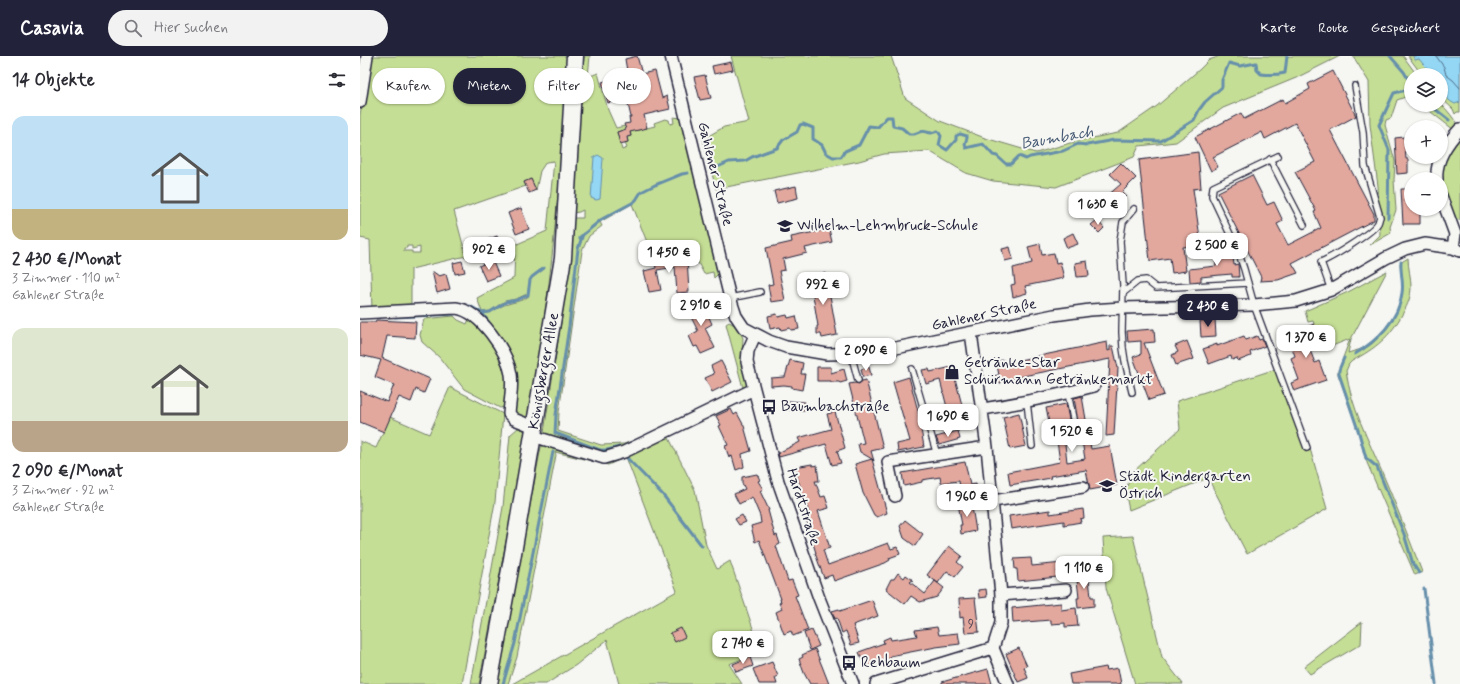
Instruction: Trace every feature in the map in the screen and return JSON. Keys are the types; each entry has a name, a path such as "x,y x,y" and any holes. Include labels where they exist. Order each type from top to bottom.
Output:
{"main road":[{"name":"Königsberger Allee","path":"489,684 563,258 575,56"}],"street":[{"path":"360,102 367,56"},
{"name":"Gahlener Straße","path":"671,56 730,298 736,316 744,328 769,341 786,347 827,354 872,354 1054,315 1090,310 1254,305 1296,301 1331,290 1386,258 1405,249 1425,244 1456,250"},
{"path":"1437,172 1437,167 1443,152 1460,129"},
{"path":"1448,211 1458,233 1456,250"},
{"path":"360,313 456,308 469,312 485,327 507,359 511,380 509,414 533,431 592,455 604,458 624,452 754,389"},
{"path":"971,333 987,447 1001,595 1001,623 993,648 1008,684"},
{"name":"Hardtstraße","path":"755,334 748,351 747,362 778,481 819,598 853,684"},
{"path":"982,409 1027,402 1094,386"},
{"path":"895,496 888,462 987,447"},
{"path":"993,501 1083,487"},
{"path":"1001,595 1066,590"},
{"path":"876,684 993,648"}],"lane":[{"path":"1331,290 1321,262 1332,257 1365,235 1378,224 1380,217 1366,166 1364,138 1355,86"},
{"path":"1278,156 1213,187 1212,196 1238,251 1254,305 1307,448"},
{"path":"1270,159 1304,225"},
{"path":"1132,392 1125,361 1122,332 1123,293 1120,241 1123,222 1134,209"},
{"path":"1123,293 1138,281 1146,280 1156,288 1248,283"},
{"path":"730,298 760,292"},
{"path":"851,354 858,380"},
{"path":"912,369 937,455"},
{"path":"1068,393 1076,434"},
{"path":"1027,402 1032,446"}],"green space":[{"path":"370,56 567,56 566,68 534,68 534,104 564,104 552,260 529,418 520,416 514,411 516,372 510,353 483,314 529,296 527,294 516,299 505,301 490,311 482,312 477,298 514,278 515,245 547,231 554,161 546,162 540,171 536,190 531,179 524,182 526,186 454,211 466,256 411,269 411,308 372,310 370,240 360,238 360,115","holes":["407,246 412,246 412,249 420,247 420,253 404,251 404,248 407,248"]},
{"path":"584,56 590,56 589,68 583,68"},
{"path":"731,56 891,56 905,98 940,121 985,138 1036,153 1077,141 1118,133 1157,106 1209,60 1220,56 1340,56 1296,78 1223,108 1176,142 1139,146 1134,157 1056,187 993,181 966,173 929,151 884,154 859,161 716,189 703,139 724,127 749,122"},
{"path":"1353,56 1403,56 1412,68 1404,68 1404,98 1397,100 1391,118 1386,120 1385,125 1395,161 1394,180 1396,210 1390,227 1391,233 1370,245 1380,235 1378,186 1370,125 1369,82"},
{"path":"1408,56 1460,56 1460,112 1455,114 1453,109 1448,104 1448,68 1417,68"},
{"path":"598,73 602,88 602,104 606,104 616,128 625,126 626,129 617,132 622,150 627,148 625,143 628,142 627,137 631,136 630,130 639,130 655,126 654,123 665,119 669,120 670,124 674,123 673,117 681,118 718,274 714,278 713,272 704,274 694,255 677,242 647,242 632,204 600,222 602,226 589,236 582,251 559,412 558,431 601,445 624,444 643,437 743,388 726,324 729,322 739,329 743,338 742,357 749,387 609,454 547,435 544,432 563,309 573,218 583,218 583,210 573,213 581,104 594,104 594,75"},
{"path":"1431,112 1448,112 1458,126 1454,130 1448,125 1448,120 1441,120"},
{"path":"1458,137 1460,139 1460,220 1456,219 1448,202 1448,172 1440,172 1443,164 1448,164 1448,154"},
{"path":"1408,258 1411,290 1409,300 1403,313 1393,329 1382,341 1352,361 1346,371 1348,384 1356,410 1422,572 1415,575 1365,458 1359,434 1338,374 1350,339 1324,349 1313,321 1308,322 1305,311 1348,292 1387,271 1351,339 1348,353 1369,346 1383,332 1399,306 1402,291 1400,263"},
{"path":"454,316 458,320 467,324 470,317 475,321 492,342 497,351 506,373 507,381 504,407 500,408 464,389 439,357 422,342 420,335 424,319"},
{"path":"1279,368 1311,452 1327,509 1247,554 1208,478 1129,510 1125,491 1133,472 1180,429 1177,401"},
{"path":"450,387 503,414 495,502 462,684 360,684 360,441 376,448 390,417 429,434"},
{"path":"518,428 527,431 479,684 471,684 503,507 510,435"},
{"path":"668,436 695,490 706,545 717,569 730,561 761,652 729,664 742,684 619,684 607,640 576,665 546,684 512,684 677,591 626,457 608,465 555,452 556,455 517,657 508,684 496,684 541,447 544,445 600,460"},
{"path":"1133,536 1162,657 1183,684 1135,684 1106,588 1103,538"},
{"path":"1362,622 1361,644 1310,674 1304,667"}],"water":[{"path":"1413,56 1460,56 1460,102 1455,104 1448,99 1448,68 1426,68 1419,59 1415,60"},
{"path":"598,155 603,158 600,199 596,200 591,198 594,157"}],"building":[{"path":"637,56 640,68 626,68 625,59"},
{"path":"731,62 733,70 714,74 712,66"},
{"path":"655,71 662,98 667,96 670,109 644,115 647,128 630,132 631,136 627,137 628,142 620,144 617,132 626,129 624,124 630,123 629,117 631,117 628,104 651,104 651,72"},
{"path":"1333,71 1356,116 1330,130 1374,214 1374,220 1292,263 1298,273 1278,280 1260,281 1261,277 1218,192 1252,175 1267,205 1274,202 1283,221 1277,224 1288,245 1321,228 1314,212 1316,211 1295,172 1315,162 1295,123 1265,139 1262,132 1213,157 1218,167 1211,171 1195,137 1241,113 1244,119 1283,99 1285,103 1310,89 1308,84"},
{"path":"705,75 711,98 700,100 694,77"},
{"path":"1404,137 1404,164 1408,164 1408,172 1404,172 1404,173 1397,174 1395,138"},
{"path":"1198,152 1201,188 1193,189 1201,245 1183,247 1186,271 1172,273 1170,258 1150,261 1139,160"},
{"path":"1121,163 1136,178 1122,192 1126,196 1101,220 1092,209 1121,184 1110,174"},
{"path":"531,179 536,190 529,193 524,182"},
{"path":"796,186 798,198 777,203 774,191"},
{"path":"1401,189 1404,189 1404,216 1420,216 1420,224 1403,224"},
{"path":"521,208 529,229 516,234 508,213"},
{"path":"1097,220 1104,228 1099,233 1091,225"},
{"path":"829,229 832,242 805,248 807,253 783,259 785,270 779,271 785,300 771,302 768,285 773,284 766,248 792,242 791,237"},
{"path":"1073,233 1078,244 1067,248 1063,238"},
{"path":"497,236 504,254 491,259 484,241"},
{"path":"1040,244 1042,255 1054,253 1056,263 1060,262 1064,278 1025,286 1027,293 1013,297 1011,285 1015,284 1013,268 1032,263 1028,247"},
{"path":"1230,245 1234,265 1238,264 1239,277 1232,277 1232,274 1220,275 1201,277 1201,281 1190,282 1189,269 1216,266 1215,253 1224,252 1223,246"},
{"path":"1010,247 1013,259 1005,261 1002,249"},
{"path":"665,255 666,261 687,259 689,292 677,293 675,267 657,270 661,290 649,292 644,271 656,268 654,257"},
{"path":"492,260 499,276 486,281 479,266"},
{"path":"462,261 465,272 455,274 453,263"},
{"path":"1087,261 1089,276 1077,277 1075,263"},
{"path":"432,271 439,276 446,274 450,289 437,293"},
{"path":"826,273 837,335 822,338 821,334 817,334 818,326 810,277"},
{"path":"701,299 712,324 705,328 715,348 701,354 697,346 694,347 689,336 698,331 686,307"},
{"path":"777,314 778,317 787,315 788,318 796,316 799,329 791,330 790,328 781,330 780,327 770,329 768,316"},
{"path":"1215,319 1216,336 1201,337 1200,321"},
{"path":"376,320 416,322 415,338 387,336 382,358 430,379 424,393 416,389 411,402 399,397 384,432 360,422 360,391 387,402 394,385 375,377 381,360 360,355 360,322 375,322"},
{"path":"1314,324 1319,340 1308,345 1315,363 1319,361 1326,380 1294,391 1291,383 1299,380 1291,358 1295,356 1288,337 1308,330 1307,327"},
{"path":"1154,329 1155,342 1144,343 1164,395 1149,400 1133,357 1141,354 1141,341 1128,342 1127,331"},
{"path":"1244,336 1246,340 1257,336 1259,340 1262,339 1265,346 1250,352 1251,356 1238,361 1237,358 1232,360 1231,356 1209,364 1203,349 1217,344 1217,346"},
{"path":"1187,341 1194,359 1176,365 1172,355 1178,352 1175,346"},
{"path":"1107,342 1108,351 1110,350 1110,346 1113,346 1118,368 1114,435 1106,436 1110,359 1033,374 993,384 992,376 999,375 996,361 1004,360 1005,363"},
{"path":"790,360 803,363 801,374 805,374 802,390 792,388 792,386 771,386 771,378 785,377"},
{"path":"721,361 732,382 712,392 705,378 714,374 711,366"},
{"path":"817,367 831,367 831,373 844,369 847,381 840,383 831,381 817,381"},
{"path":"869,367 871,375 863,377 861,369"},
{"path":"952,367 967,424 952,427 940,380 926,384 922,370 929,369 930,372"},
{"path":"909,377 918,411 924,447 898,452 897,444 910,441 893,382"},
{"path":"866,380 883,448 871,451 874,461 860,452 858,444 864,443 849,384 859,384"},
{"path":"1082,396 1091,449 1110,446 1117,485 1090,490 1086,470 1010,485 1008,472 1060,462 1057,441 1053,442 1046,408 1066,404 1072,435 1074,438 1080,436 1074,398","holes":["1082,441 1085,459 1067,462 1065,444"]},
{"path":"788,401 805,402 805,410 788,410"},
{"path":"731,409 734,415 737,413 744,426 751,451 742,454 744,467 736,470 732,456 729,457 725,446 728,445 716,416"},
{"path":"835,412 845,448 837,451 841,463 832,465 826,444 779,457 778,453 800,442 798,438 831,429 827,414"},
{"path":"1019,413 1026,446 1010,449 1003,417"},
{"path":"958,431 960,439 939,445 936,437"},
{"path":"872,459 887,513 877,517 874,515 863,493 855,464"},
{"path":"965,462 970,485 976,484 978,496 967,498 965,486 960,487 959,481 941,483 940,477 922,480 922,482 904,486 902,473"},
{"path":"812,464 813,466 817,465 819,481 815,481 821,497 825,496 829,508 818,511 830,548 823,550 828,565 888,543 891,549 897,547 900,554 889,558 890,560 885,563 834,581 832,575 824,578 811,537 809,536 806,527 808,525 805,518 810,516 795,467"},
{"path":"757,474 760,480 758,481 763,489 760,491 769,510 775,536 777,535 780,544 776,546 788,581 792,580 798,595 795,596 808,630 793,636 791,631 784,634 776,612 782,609 779,603 781,602 781,599 759,540 755,542 751,526 761,523 760,516 752,497 739,504 734,494 745,489 742,483 742,477"},
{"path":"971,501 976,531 961,534 960,525 962,525 958,504"},
{"path":"1083,509 1084,518 1080,519 1081,522 1064,525 1064,521 1011,529 1009,516 1050,510 1050,514"},
{"path":"742,515 746,522 739,525 735,519"},
{"path":"905,520 923,534 915,546 904,538 900,526"},
{"path":"949,546 962,556 957,562 963,567 955,577 947,571 938,583 927,575"},
{"path":"1031,558 1032,566 1063,563 1062,561 1071,560 1071,562 1082,561 1083,568 1057,571 1058,577 1018,581 1014,559"},
{"path":"1088,570 1091,597 1094,597 1094,606 1078,608 1077,598 1079,598 1076,571"},
{"path":"898,573 904,578 906,575 913,580 910,582 925,594 935,581 944,588 937,597 920,602 911,596 905,604 886,589 891,579 894,579"},
{"path":"986,589 987,597 979,598 978,590"},
{"path":"975,598 979,632 965,633 963,617 960,618 959,599"},
{"path":"872,600 878,616 853,625 859,643 851,645 846,631 842,633 837,618 835,619 832,611 839,609 840,611"},
{"path":"1061,603 1061,610 1076,608 1078,626 1065,627 1065,623 1051,624 1051,620 1013,623 1012,608"},
{"path":"937,627 939,635 958,633 960,644 890,656 891,658 865,668 859,652 884,643 883,640 890,637 891,640 917,636 915,630"},
{"path":"681,628 685,637 675,642 670,633"},
{"path":"812,630 819,646 810,650 804,633"},
{"path":"1019,648 1027,666 1024,667 1028,678 1018,682 1006,654"},
{"path":"815,649 829,684 810,684 804,673 799,659 803,657 802,655"},
{"path":"750,657 753,666 736,672 733,664"},
{"path":"772,662 778,676 775,678 777,684 759,684 753,669"},
{"path":"1106,667 1107,670 1118,668 1121,684 1071,684 1069,674"},
{"path":"988,669 992,684 942,684 942,682"}],"waterway":[{"name":"Baumbach","path":"711,170 729,162 745,161 777,148 783,140 797,132 800,125 803,124 813,128 813,139 822,145 826,153 833,157 841,157 845,151 859,145 869,126 878,127 887,117 892,117 893,126 902,128 909,134 922,131 931,133 938,131 941,136 939,145 947,150 956,140 956,136 960,134 967,136 965,144 966,148 983,144 993,155 997,156 1006,164 1011,164 1019,156 1026,159 1063,151 1078,144 1087,145 1114,140 1161,141 1194,120 1205,102 1222,87 1222,80 1229,63 1240,66 1256,63 1257,70 1261,74 1279,74 1285,73 1287,56"},
{"name":"Baumbach","path":"1390,56 1404,72"},
{"path":"1388,218 1389,150 1379,125 1394,93 1404,91"},
{"name":"Baumbach","path":"1439,112 1449,120"},
{"name":"Baumbach","path":"579,238 602,219 632,203 641,192 682,174 688,173"},
{"path":"583,234 578,249 556,415 555,433 600,450 619,447"},
{"path":"1355,354 1379,336 1392,321 1400,303 1402,289 1401,262"},
{"name":"Baumbach","path":"470,306 482,313 490,312 506,302 517,300 528,295 530,280 544,268"},
{"name":"Baumbach","path":"395,317 454,314 457,312"},
{"path":"482,313 490,324"},
{"path":"1344,358 1339,374 1366,458 1377,467 1404,534 1413,564 1419,573"},
{"path":"503,684 515,643 553,452"},
{"path":"628,459 663,495 702,546"},
{"path":"1424,589 1436,684"}],"place":[{"name":"Wilhelm-Lehmbruck-Schule","path":"785,226"},
{"name":"Getränke-Star Schürmann Getränkemarkt","path":"952,372"},
{"name":"Baumbachstraße","path":"769,407"},
{"name":"Städt. Kindergarten Östrich","path":"1107,486"},
{"name":"Rehbaum","path":"849,663"}]}
